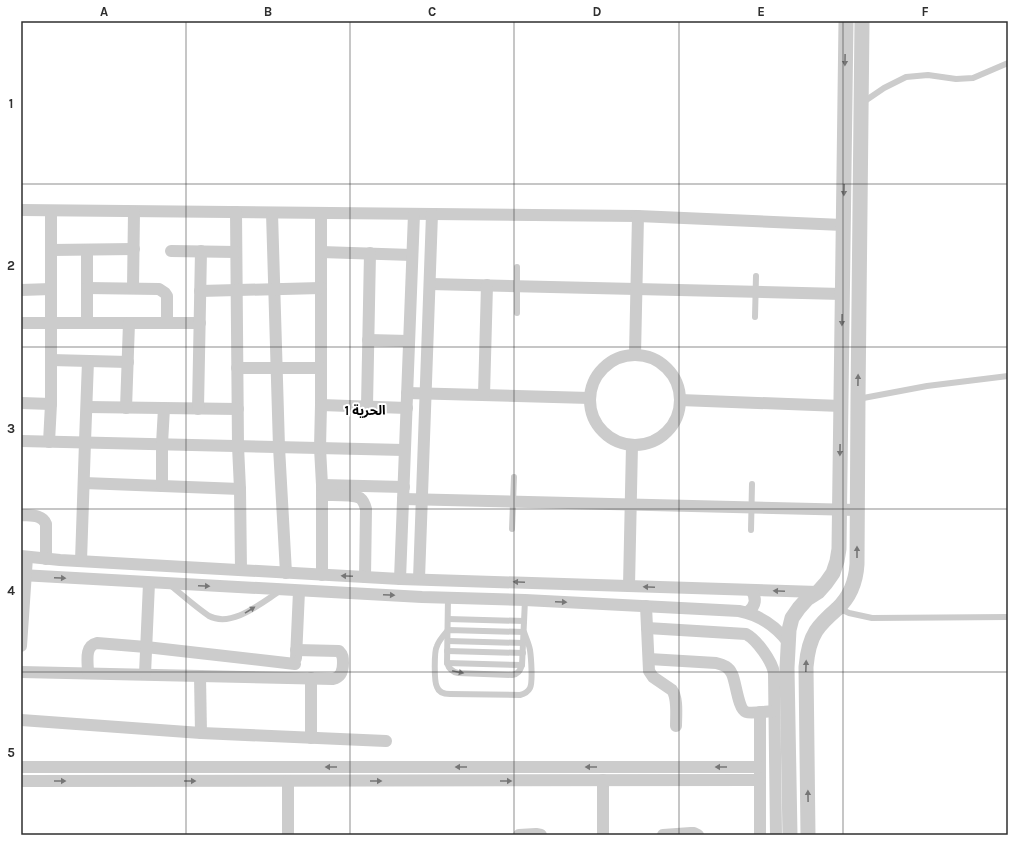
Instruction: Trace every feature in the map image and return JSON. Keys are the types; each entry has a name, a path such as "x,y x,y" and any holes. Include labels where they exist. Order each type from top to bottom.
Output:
{"street":[{"path":"790,835 787,668 788,630 792,618 799,608 807,599 818,592 833,573 837,561 838,549 846,21"},
{"path":"808,835 807,655 815,633 822,623 845,601 850,592 854,584 857,564 862,21"},
{"path":"844,164 860,164"},
{"path":"21,210 638,216 844,225"},
{"path":"49,442 51,404 51,211"},
{"path":"134,212 134,288"},
{"path":"236,212 238,446 241,570"},
{"path":"272,213 279,447 286,573"},
{"path":"321,213 322,405 320,448 322,490 322,575"},
{"path":"400,579 414,214"},
{"path":"419,579 432,214"},
{"path":"635,355 638,216"},
{"path":"51,250 134,249"},
{"path":"87,250 87,323"},
{"path":"171,251 236,252"},
{"path":"198,409 201,251"},
{"path":"321,252 412,255"},
{"path":"367,406 370,253"},
{"path":"430,284 842,294"},
{"path":"484,395 487,285"},
{"path":"87,288 134,288 162,290 167,296 167,323"},
{"path":"200,291 321,288"},
{"path":"21,290 51,289"},
{"path":"21,322 200,323"},
{"path":"126,408 129,323"},
{"path":"368,340 409,341"},
{"path":"635,355 649,357 662,364 672,374 678,386 680,400 678,415 670,428 660,437 646,443 632,445 618,441 606,434 597,424 591,411 590,398 592,384 599,372 609,363 621,357 635,355"},
{"path":"51,360 128,362"},
{"path":"81,561 88,361"},
{"path":"237,368 321,368"},
{"path":"407,393 590,398"},
{"path":"680,400 841,406"},
{"path":"21,403 51,404"},
{"path":"322,405 407,408"},
{"path":"87,407 238,409"},
{"path":"162,486 164,408"},
{"path":"21,441 404,450"},
{"path":"629,586 632,445"},
{"path":"84,483 240,489"},
{"path":"322,490 404,493 422,499 857,510"},
{"path":"353,491 366,505 365,577"},
{"path":"21,515 40,517 45,521 46,559"},
{"path":"21,646 24,556 46,559 400,579 818,592"},
{"path":"24,576 299,591 729,610 748,612 767,621 775,627 788,642"},
{"path":"145,674 149,583"},
{"path":"748,612 755,605 756,599 751,590"},
{"path":"295,678 299,591"},
{"path":"646,606 649,671 653,677 674,693 676,726"},
{"path":"647,628 742,634 750,636 772,665 774,674 776,835"},
{"path":"88,673 88,650 94,643 146,647 295,664"},
{"path":"21,672 333,679 339,676 343,670 342,654 336,650 296,650"},
{"path":"649,659 724,665 732,674 740,704 744,711 774,711"},
{"path":"200,676 201,733"},
{"path":"310,738 311,678"},
{"path":"760,712 760,835"},
{"path":"21,720 201,733 386,741"},
{"path":"21,767 760,767"},
{"path":"603,780 603,835"},
{"path":"21,781 760,780"},
{"path":"288,781 288,835"},
{"path":"663,835 694,833 698,835"},
{"path":"519,835 541,835"}],"lane":[{"path":"861,104 884,88 906,77 928,75 956,79 973,78 1008,63"},
{"path":"517,267 517,313"},
{"path":"755,317 756,276"},
{"path":"858,399 927,386 1008,376"},
{"path":"512,529 514,478"},
{"path":"751,530 752,484"},
{"path":"168,584 210,616 218,619 227,619 240,615 282,590"},
{"path":"448,598 447,663 448,667 458,674 512,675 521,670 525,600"},
{"path":"838,608 849,613 872,618 1008,617"},
{"path":"448,619 524,622"},
{"path":"448,630 524,632"},
{"path":"448,630 436,647 435,682 440,691 450,694 524,694 530,688 532,680 531,654 524,632"},
{"path":"448,641 523,643"},
{"path":"448,651 523,653"},
{"path":"447,663 522,665"}],"district":[{"name":"الحرية 1","path":"365,410"}]}
